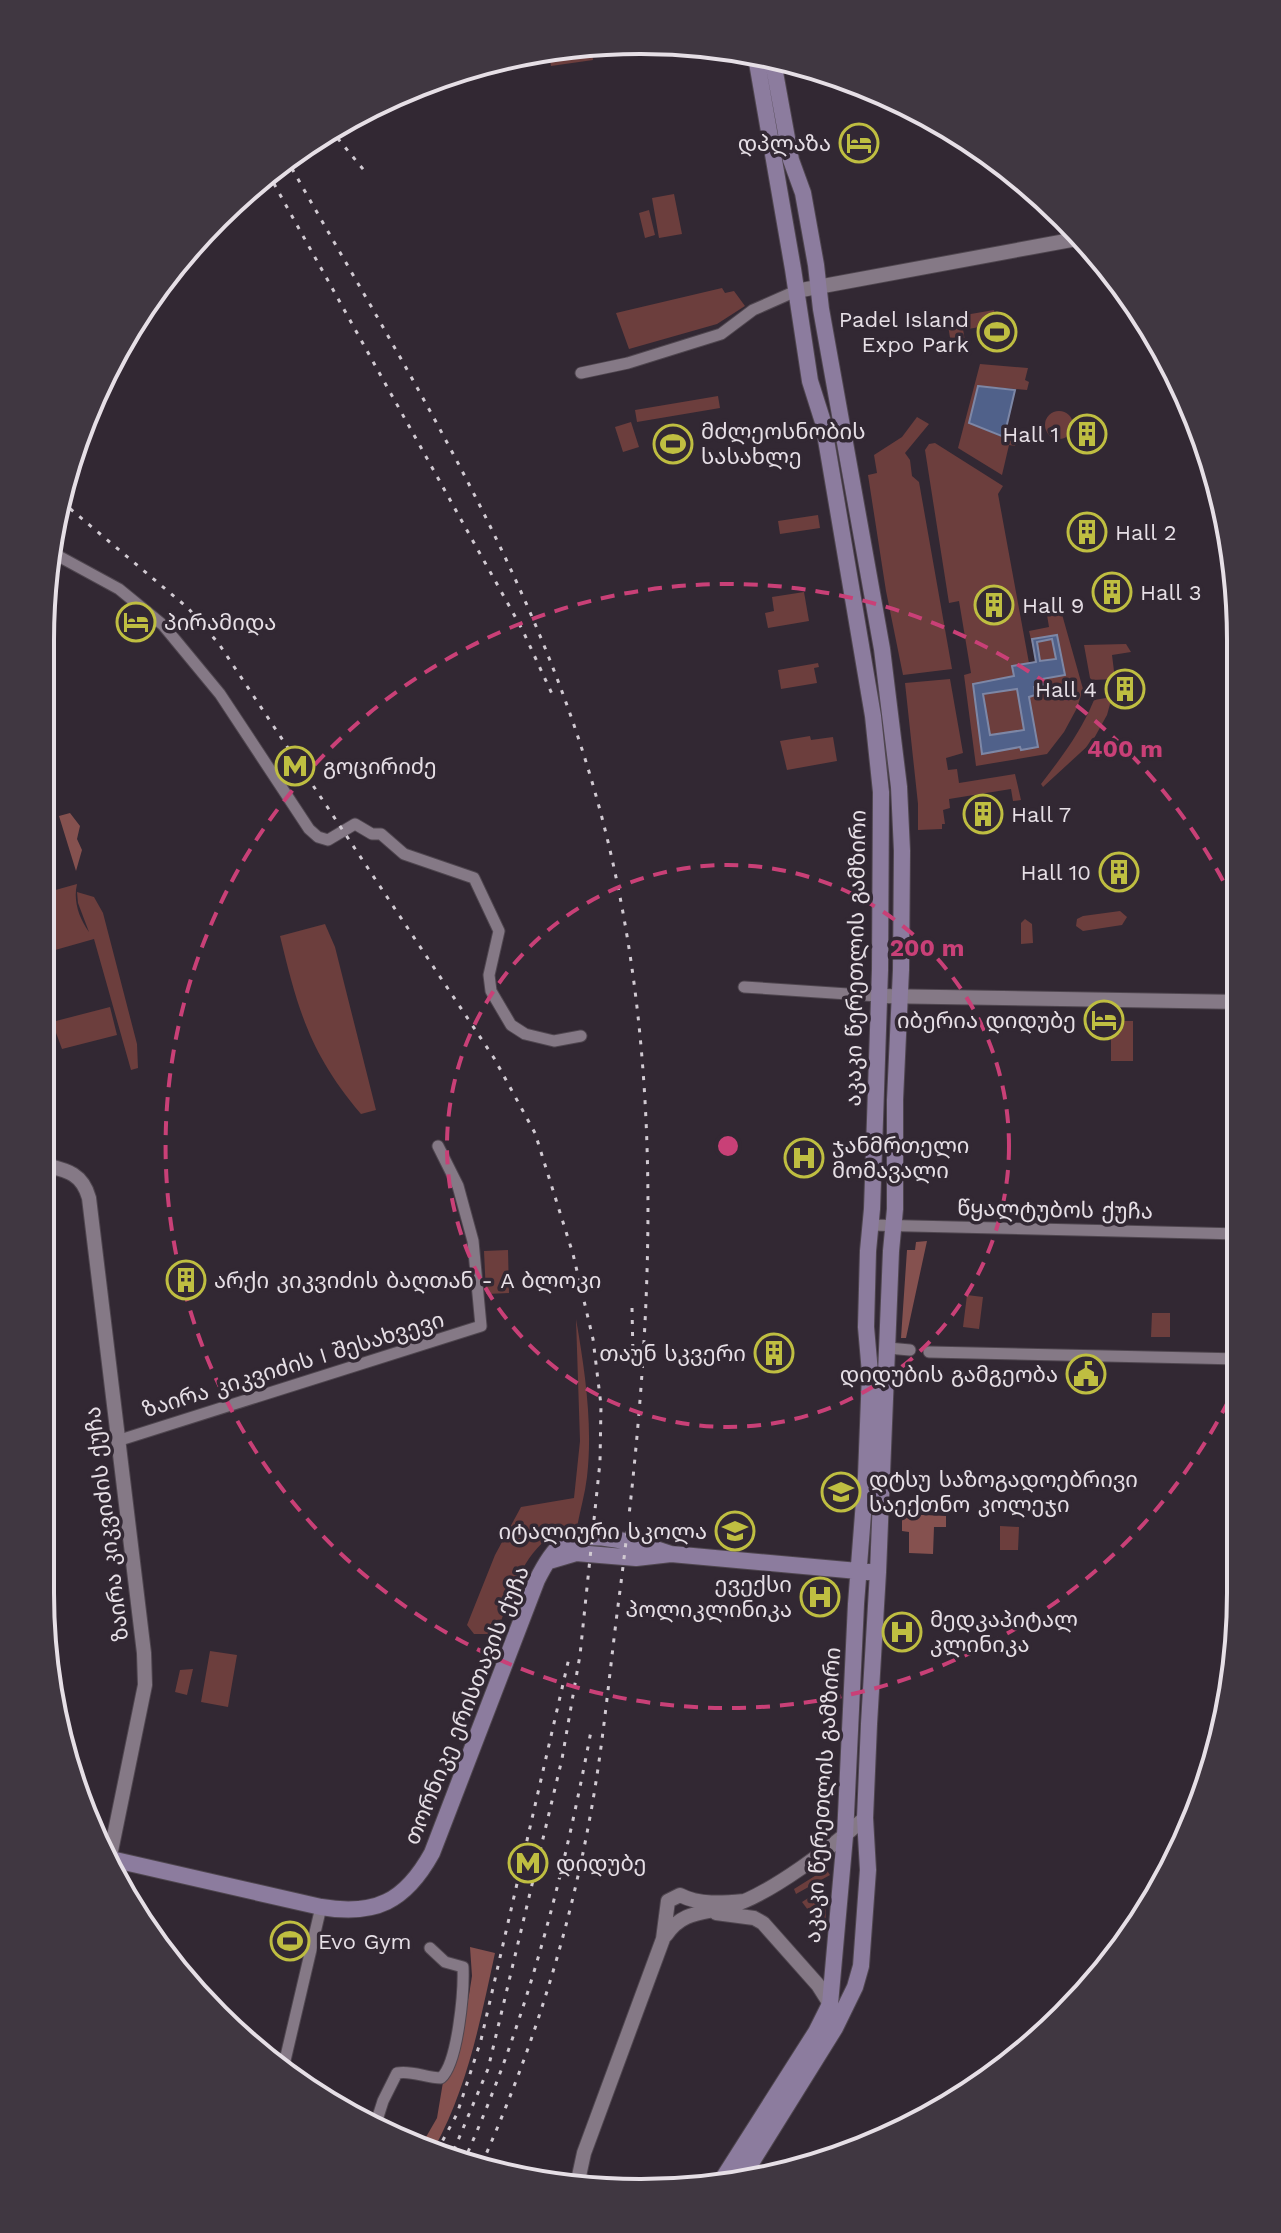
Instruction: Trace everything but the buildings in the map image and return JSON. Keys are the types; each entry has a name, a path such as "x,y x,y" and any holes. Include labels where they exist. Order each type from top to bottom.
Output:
{"main road":[{"name":"აკაკი წერეთლის გამზირი","path":"727,2172 816,2032 830,2004 845,1836 867,1446 870,1373 866,1327 882,839 876,739 823,422 810,381 757,66"},
{"name":"აკაკი წერეთლის გამზირი","path":"747,2169 835,2028 855,1987 863,1945 868,1870 865,1818 901,997 901,842 894,734 803,193 791,160 775,70"},
{"name":"თორნიკე ერისთავის ქუჩა","path":"118,1860 344,1911 369,1910 399,1893 427,1863 446,1821 537,1580 560,1546 572,1538 637,1543 671,1554 878,1572"}],"street":[{"path":"581,373 628,363 721,334 753,310 796,291 1068,241"},
{"path":"60,557 119,589 163,625 220,694 309,829 318,837 328,840 355,824 372,834 381,834 404,854 474,878 499,931 489,975 491,991 511,1025 525,1034 554,1041 581,1036"},
{"path":"744,987 901,997 1227,1002"},
{"name":"ზაირა კიკვიძის I შესახვევი","path":"117,1441 481,1326 473,1241 458,1186 438,1146"},
{"name":"ზაირა კიკვიძის ქუჩა","path":"54,1168 74,1174 85,1184 101,1290 144,1653 145,1685 112,1848"},
{"name":"წყალტუბოს ქუჩა","path":"870,1225 1227,1234"},
{"path":"888,1348 910,1350"},
{"path":"929,1352 1227,1359"},
{"path":"744,1901 688,1900 680,1895 671,1897 667,1906 678,1915 707,1912 744,1901 845,1836 865,1818"},
{"path":"581,2176 582,2161 663,1939 678,1915 690,1908 688,1900"},
{"path":"285,2060 321,1907"},
{"path":"707,1912 754,1918 763,1923 818,1985 830,2004"},
{"path":"378,2117 397,2073 405,2071 441,2078 448,2072 459,2025 463,1967 445,1962 430,1948"}],"shaded area":[{"path":"592,56 593,60 551,66 550,61"},
{"path":"674,194 682,234 659,238 652,198"},
{"path":"649,210 655,235 645,238 639,213"},
{"path":"722,288 725,293 734,291 745,306 717,324 629,349 616,313"},
{"path":"994,310 997,324 968,329 965,315"},
{"path":"961,316 966,348 952,350 947,319"},
{"path":"980,364 1028,368 1025,380 1029,382 1027,390 978,386 969,423 1016,443 1015,446 1009,445 1002,475 958,448"},
{"path":"718,396 720,408 637,422 635,410"},
{"path":"1059,411 1069,415 1073,425 1069,435 1059,439 1049,435 1045,425 1049,415"},
{"path":"917,417 929,424 905,453 910,460 912,476 919,482 952,669 903,675 868,475 877,473 874,455 902,437"},
{"path":"631,422 639,447 623,452 615,427"},
{"path":"935,443 1003,486 998,494 1029,663 1036,661 1029,631 1049,627 1045,603 1058,600 1083,689 1064,732 1047,754 976,766 964,675 971,673 959,601 949,603 925,450 929,444"},
{"path":"818,515 820,528 780,534 778,521"},
{"path":"804,592 809,621 768,628 765,613 774,611 772,597"},
{"path":"1126,644 1131,652 1112,655 1115,679 1090,678 1084,645"},
{"path":"818,663 819,667 814,668 817,683 781,689 778,670"},
{"path":"950,679 963,753 946,758 948,770 957,769 959,783 1015,774 1021,800 1013,801 1011,789 949,799 950,808 943,810 945,824 942,824 942,829 918,830 905,683"},
{"path":"1112,697 1107,715 1092,742 1043,787 1041,784 1077,734 1094,700"},
{"path":"810,736 811,740 833,737 837,761 787,770 780,741"},
{"path":"70,813 80,826 77,839 82,850 76,871 59,816"},
{"path":"77,884 76,897 78,909 89,932 77,892 94,897 103,913 137,1044 138,1068 131,1070 94,939 54,950 54,890"},
{"path":"1120,911 1127,917 1122,925 1083,931 1076,926 1077,919 1083,916"},
{"path":"1025,919 1032,924 1033,943 1021,944 1021,923"},
{"path":"325,924 335,947 376,1110 361,1114 329,1071 308,1030 280,936"},
{"path":"110,1007 117,1035 62,1049 54,1021"},
{"path":"1111,1021 1133,1021 1133,1061 1111,1061"},
{"path":"927,1241 906,1338 901,1338 907,1250 915,1250 916,1242"},
{"path":"508,1250 509,1293 486,1294 484,1251"},
{"path":"967,1295 983,1297 979,1329 963,1327"},
{"path":"1152,1313 1170,1313 1170,1337 1151,1337"},
{"path":"576,1319 589,1418 587,1477 577,1527 560,1532 533,1553 515,1584 496,1634 474,1634 467,1625 495,1555 521,1507 574,1498 580,1441"},
{"path":"902,1514 946,1516 946,1527 934,1527 933,1554 909,1553 909,1532 902,1531"},
{"path":"1000,1526 1019,1527 1018,1550 1000,1550"},
{"path":"210,1651 237,1655 228,1707 201,1702"},
{"path":"193,1669 187,1695 175,1692 180,1670"},
{"path":"826,1869 830,1875 796,1894 794,1889"},
{"path":"825,1887 826,1927 823,1930 802,1902"},
{"path":"470,1947 495,1953 464,2077 437,2142 426,2138 437,2118 443,2082 453,2068 472,1976"}],"water":[{"path":"978,386 1015,390 1004,437 969,423"},
{"path":"1057,635 1065,675 1042,679 1043,686 1034,687 1035,695 1029,697 1038,747 982,754 973,684 1014,676 1012,666 1036,662 1032,639","holes":["1052,639 1056,659 1040,661 1037,642","1017,689 1024,730 990,735 983,694"]}],"railway":[{"path":"338,139 367,174"},
{"path":"292,169 456,459 531,613 563,693 590,775 616,877 634,980 644,1084 648,1188 646,1293 630,1502 599,1764 581,1862 559,1952 531,2041 484,2158"},
{"path":"274,183 522,629 553,696"},
{"path":"69,508 188,608 219,644 494,1058 535,1133 573,1254 593,1339 601,1405 600,1462 580,1655 562,1759 488,2069 454,2149"},
{"path":"632,1308 633,1356"},
{"path":"441,2144 457,2114 481,2040 569,1658"},
{"path":"467,2153 506,2058 540,1951 568,1842 591,1731"}],"place":[{"name":"დპლაზა","path":"859,143"},
{"name":"Padel Island Expo Park","path":"997,332"},
{"name":"Hall 1","path":"1087,434"},
{"name":"მძლეოსნობის სასახლე","path":"673,444"},
{"name":"Hall 2","path":"1087,532"},
{"name":"Hall 3","path":"1112,592"},
{"name":"Hall 9","path":"994,605"},
{"name":"პირამიდა","path":"136,622"},
{"name":"Hall 4","path":"1125,689"},
{"name":"გოცირიძე","path":"295,766"},
{"name":"Hall 7","path":"983,814"},
{"name":"Hall 10","path":"1119,872"},
{"name":"იბერია დიდუბე","path":"1104,1020"},
{"name":"ჯანმრთელი მომავალი","path":"804,1158"},
{"name":"არქი კიკვიძის ბაღთან - A ბლოკი","path":"186,1280"},
{"name":"თაუნ სკვერი","path":"774,1353"},
{"name":"დიდუბის გამგეობა","path":"1086,1374"},
{"name":"დტსუ საზოგადოებრივი საექთნო კოლეჯი","path":"841,1492"},
{"name":"იტალიური სკოლა","path":"735,1531"},
{"name":"ევექსი პოლიკლინიკა","path":"820,1597"},
{"name":"მედკაპიტალ კლინიკა","path":"902,1632"},
{"name":"დიდუბე","path":"528,1863"},
{"name":"Evo Gym","path":"290,1941"}]}
